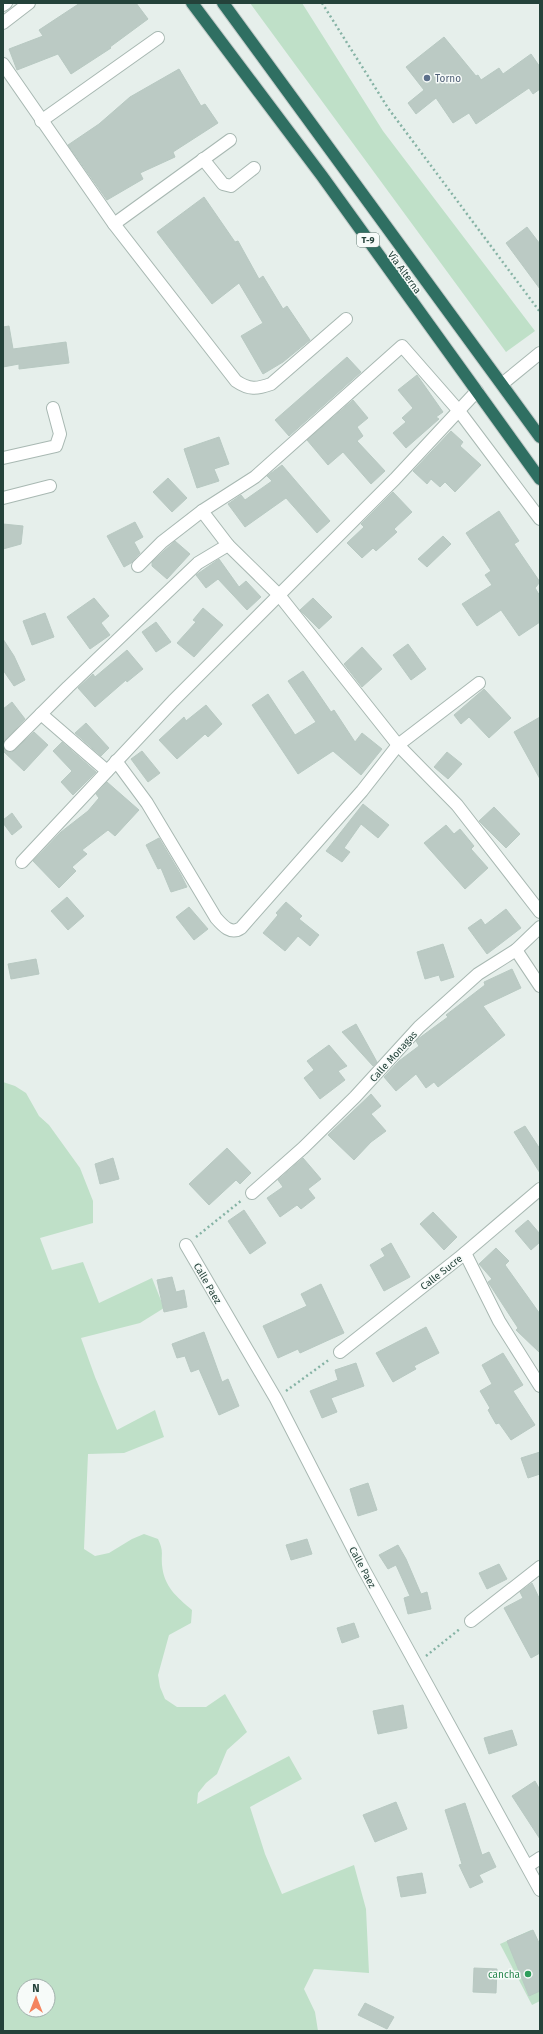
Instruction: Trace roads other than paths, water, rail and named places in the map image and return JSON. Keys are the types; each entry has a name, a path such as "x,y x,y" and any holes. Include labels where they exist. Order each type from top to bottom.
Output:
{"highway":[{"name":"Vía Alterna","path":"192,3 322,176 540,479"},
{"name":"Vía Alterna","path":"223,3 540,437"}],"street":[{"path":"3,24 29,3"},
{"path":"41,121 158,38"},
{"path":"3,64 41,121 114,224 236,381 245,387 258,389 271,384 346,319"},
{"path":"114,224 230,140"},
{"path":"203,160 223,184 231,186 254,168"},
{"path":"138,566 162,542 202,511 255,477 402,346 458,411 540,519"},
{"path":"502,384 540,353"},
{"path":"22,862 116,761 279,594 395,479 477,391"},
{"path":"3,458 56,446 60,434 53,408"},
{"path":"3,498 50,486"},
{"path":"202,511 228,545 279,594 398,745 457,805 540,912"},
{"path":"10,745 198,563 228,545"},
{"path":"116,761 147,803 216,918 226,928 234,931 241,928 315,845 362,791 398,745 479,683"},
{"path":"41,714 107,771"},
{"name":"Calle Monagas","path":"252,1193 303,1148 355,1097 419,1027 478,974 516,950 540,927"},
{"path":"516,950 540,986"},
{"name":"Calle Sucre","path":"340,1352 465,1253 540,1190"},
{"name":"Calle Paez","path":"186,1245 276,1399 363,1568 540,1890"},
{"path":"465,1253 498,1321 540,1386"},
{"path":"471,1620 540,1567"},
{"path":"528,1866 540,1858"}],"place":[{"name":"Torno","path":"427,78"},
{"name":"cancha","path":"528,1974"}]}
